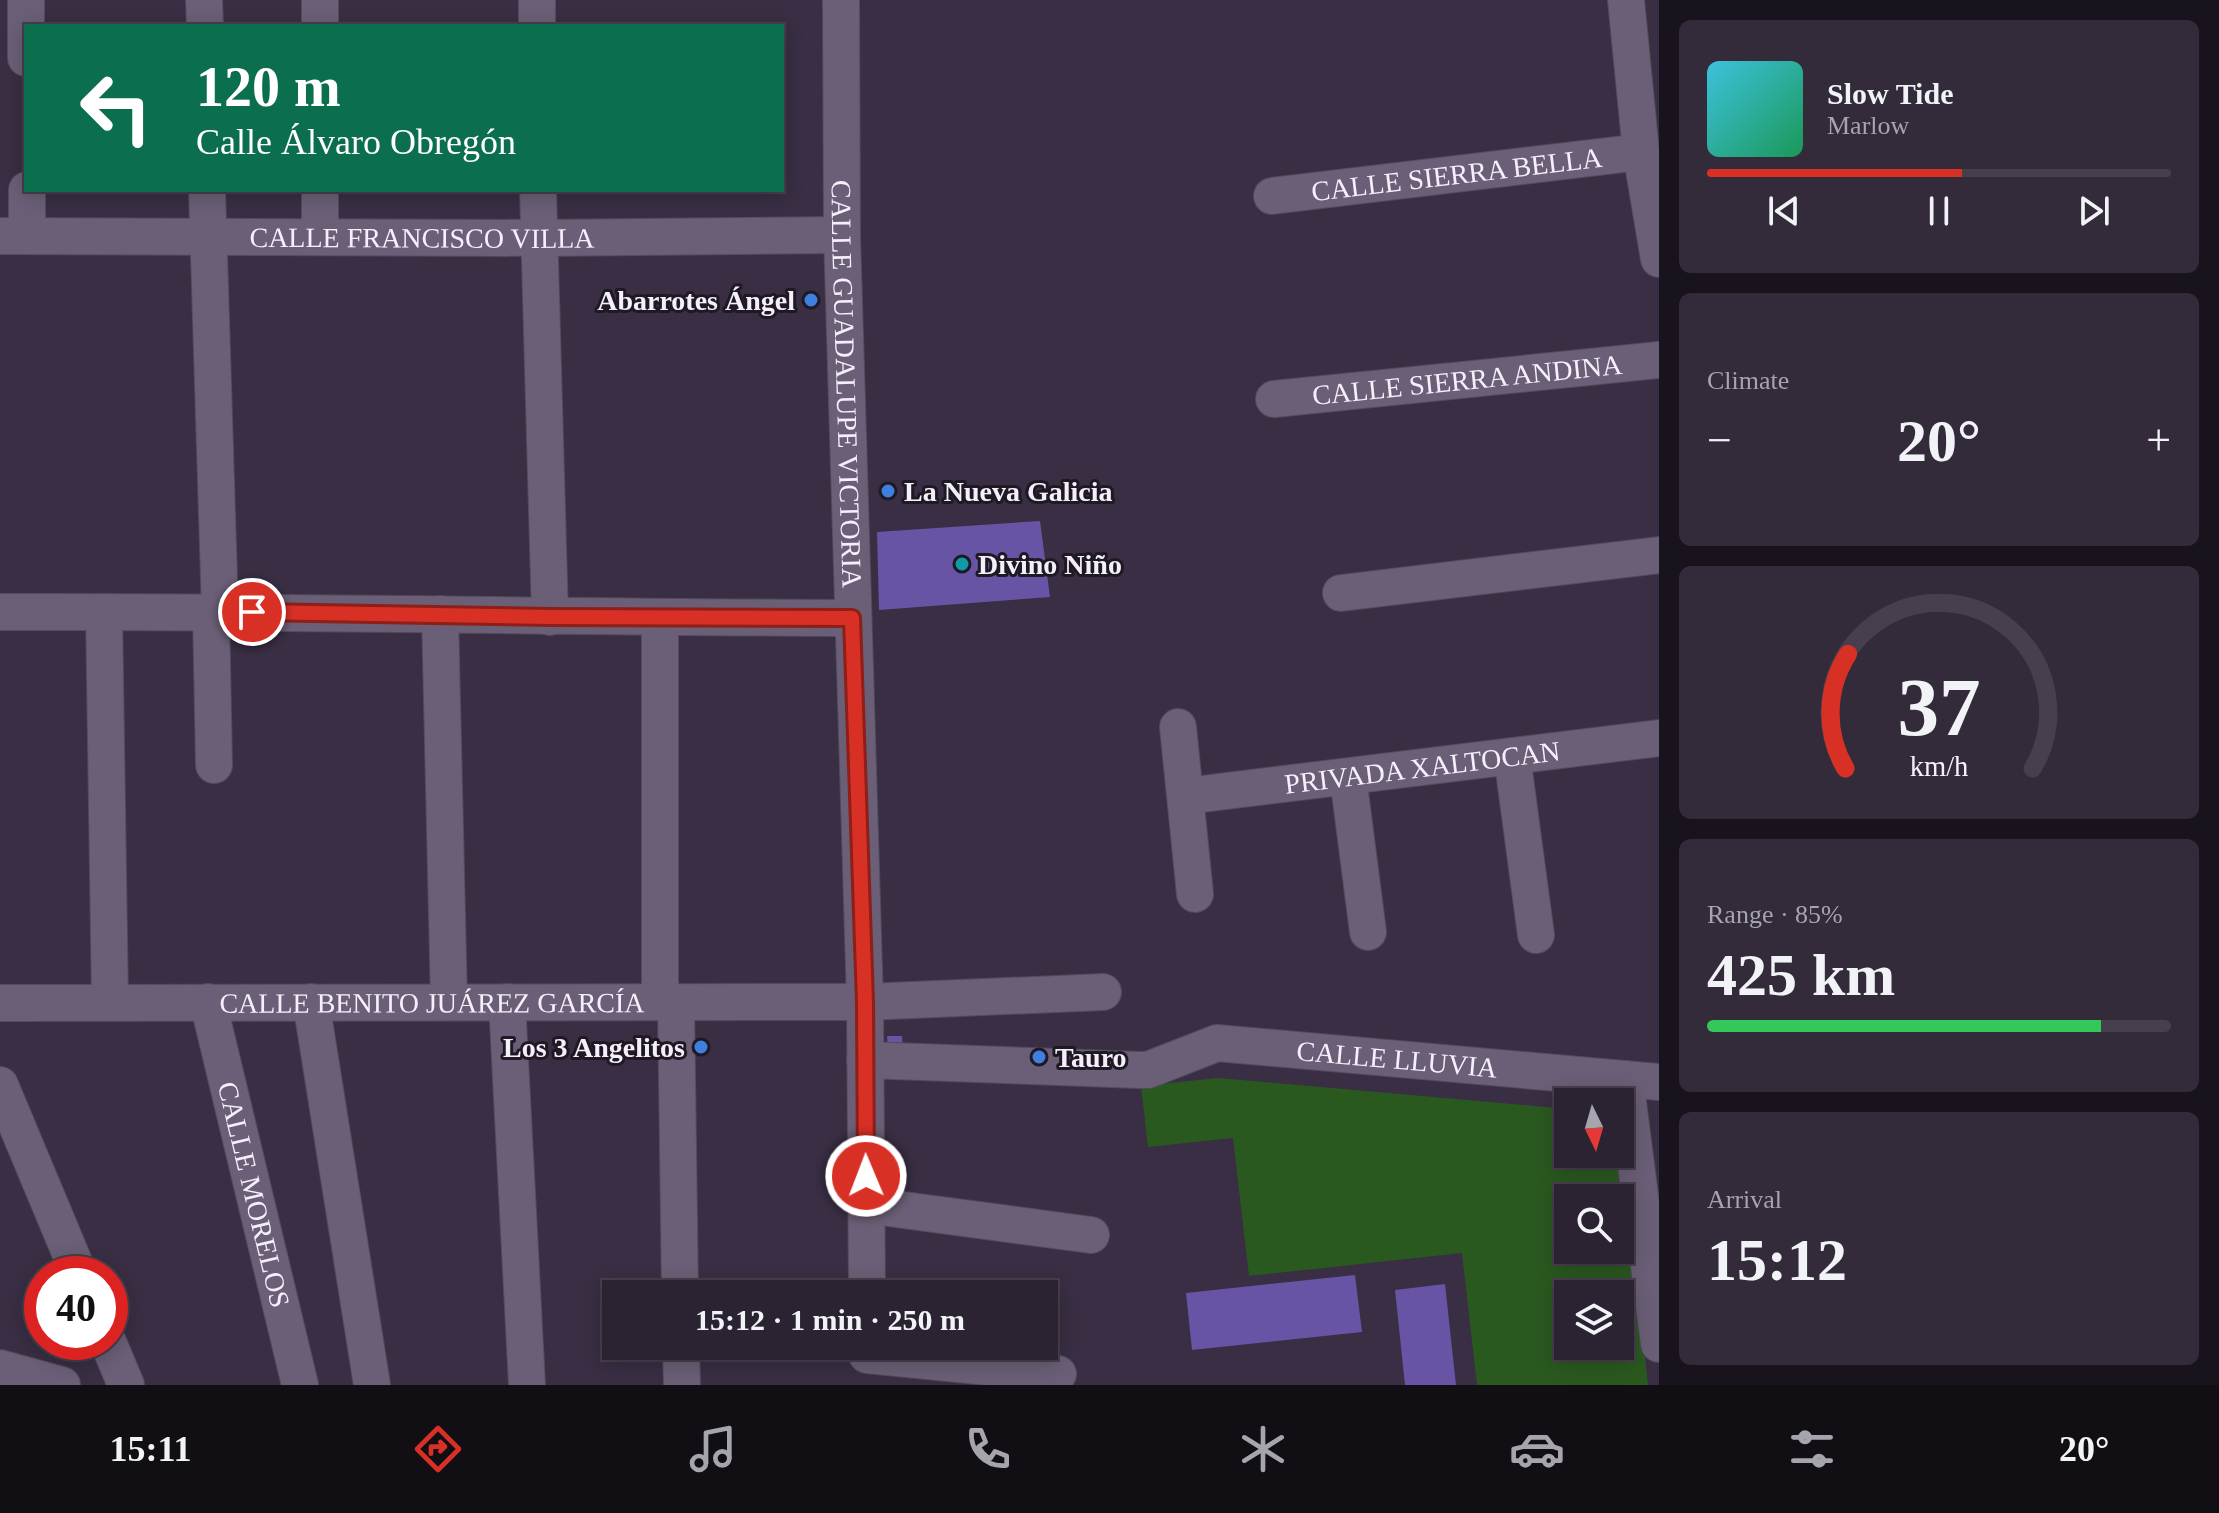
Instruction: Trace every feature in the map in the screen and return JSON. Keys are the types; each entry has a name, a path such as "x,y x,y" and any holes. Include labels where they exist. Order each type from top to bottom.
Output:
{"street":[{"path":"26,0 26,24"},
{"path":"204,0 205,24"},
{"path":"320,0 320,24"},
{"path":"537,0 537,24"},
{"name":"CALLE GUADALUPE VICTORIA","path":"841,0 842,235 865,1002 867,1280"},
{"path":"1626,0 1641,152 1659,259"},
{"name":"CALLE SIERRA BELLA","path":"1272,196 1641,152"},
{"path":"14,236 26,192"},
{"path":"207,192 216,612 214,765"},
{"path":"320,192 320,236"},
{"path":"538,192 542,238 550,617"},
{"name":"CALLE FRANCISCO VILLA","path":"14,236 542,238 842,235"},
{"name":"CALLE SIERRA ANDINA","path":"1274,399 1659,360"},
{"path":"1341,593 1659,555"},
{"path":"0,612 852,618"},
{"path":"104,612 110,1002"},
{"path":"440,614 449,1002"},
{"path":"660,617 668,1002 679,1280"},
{"path":"1178,727 1195,894"},
{"name":"PRIVADA XALTOCAN","path":"1186,796 1659,738"},
{"path":"1512,756 1536,935"},
{"path":"1348,777 1368,932"},
{"name":"CALLE BENITO JUÁREZ GARCÍA","path":"0,1003 865,1002 1103,992"},
{"name":"CALLE MORELOS","path":"208,1002 300,1385"},
{"path":"311,1002 372,1385"},
{"path":"507,1002 527,1385"},
{"name":"CALLE LLUVIA","path":"865,1060 1148,1070 1217,1043 1642,1080"},
{"path":"1642,1080 1659,1344"},
{"path":"0,1085 71,1256"},
{"path":"866,1205 1091,1235"},
{"path":"116,1360 126,1385"},
{"path":"681,1360 682,1385"},
{"path":"867,1362 1058,1374"},
{"path":"0,1368 62,1385"}],"green space":[{"path":"1218,1078 1554,1108 1554,1168 1624,1168 1625,1184 1554,1184 1554,1264 1634,1264 1634,1261 1648,1385 1477,1385 1462,1253 1249,1276 1233,1138 1148,1147 1141,1086"}],"building":[{"name":"Divino Niño","path":"1040,521 1050,597 879,610 877,532"},
{"path":"887,1036 902,1036 903,1052 888,1051"},
{"path":"1355,1275 1362,1332 1192,1350 1186,1293"},
{"path":"1445,1284 1456,1385 1405,1385 1395,1290"}],"place":[{"name":"Abarrotes Ángel","path":"811,300"},
{"name":"La Nueva Galicia","path":"888,491"},
{"name":"Divino Niño","path":"962,564"},
{"name":"Los 3 Angelitos","path":"701,1047"},
{"name":"Tauro","path":"1039,1057"}],"route":[{"path":"252,612 852,618 865,1002 866,1176"}]}
